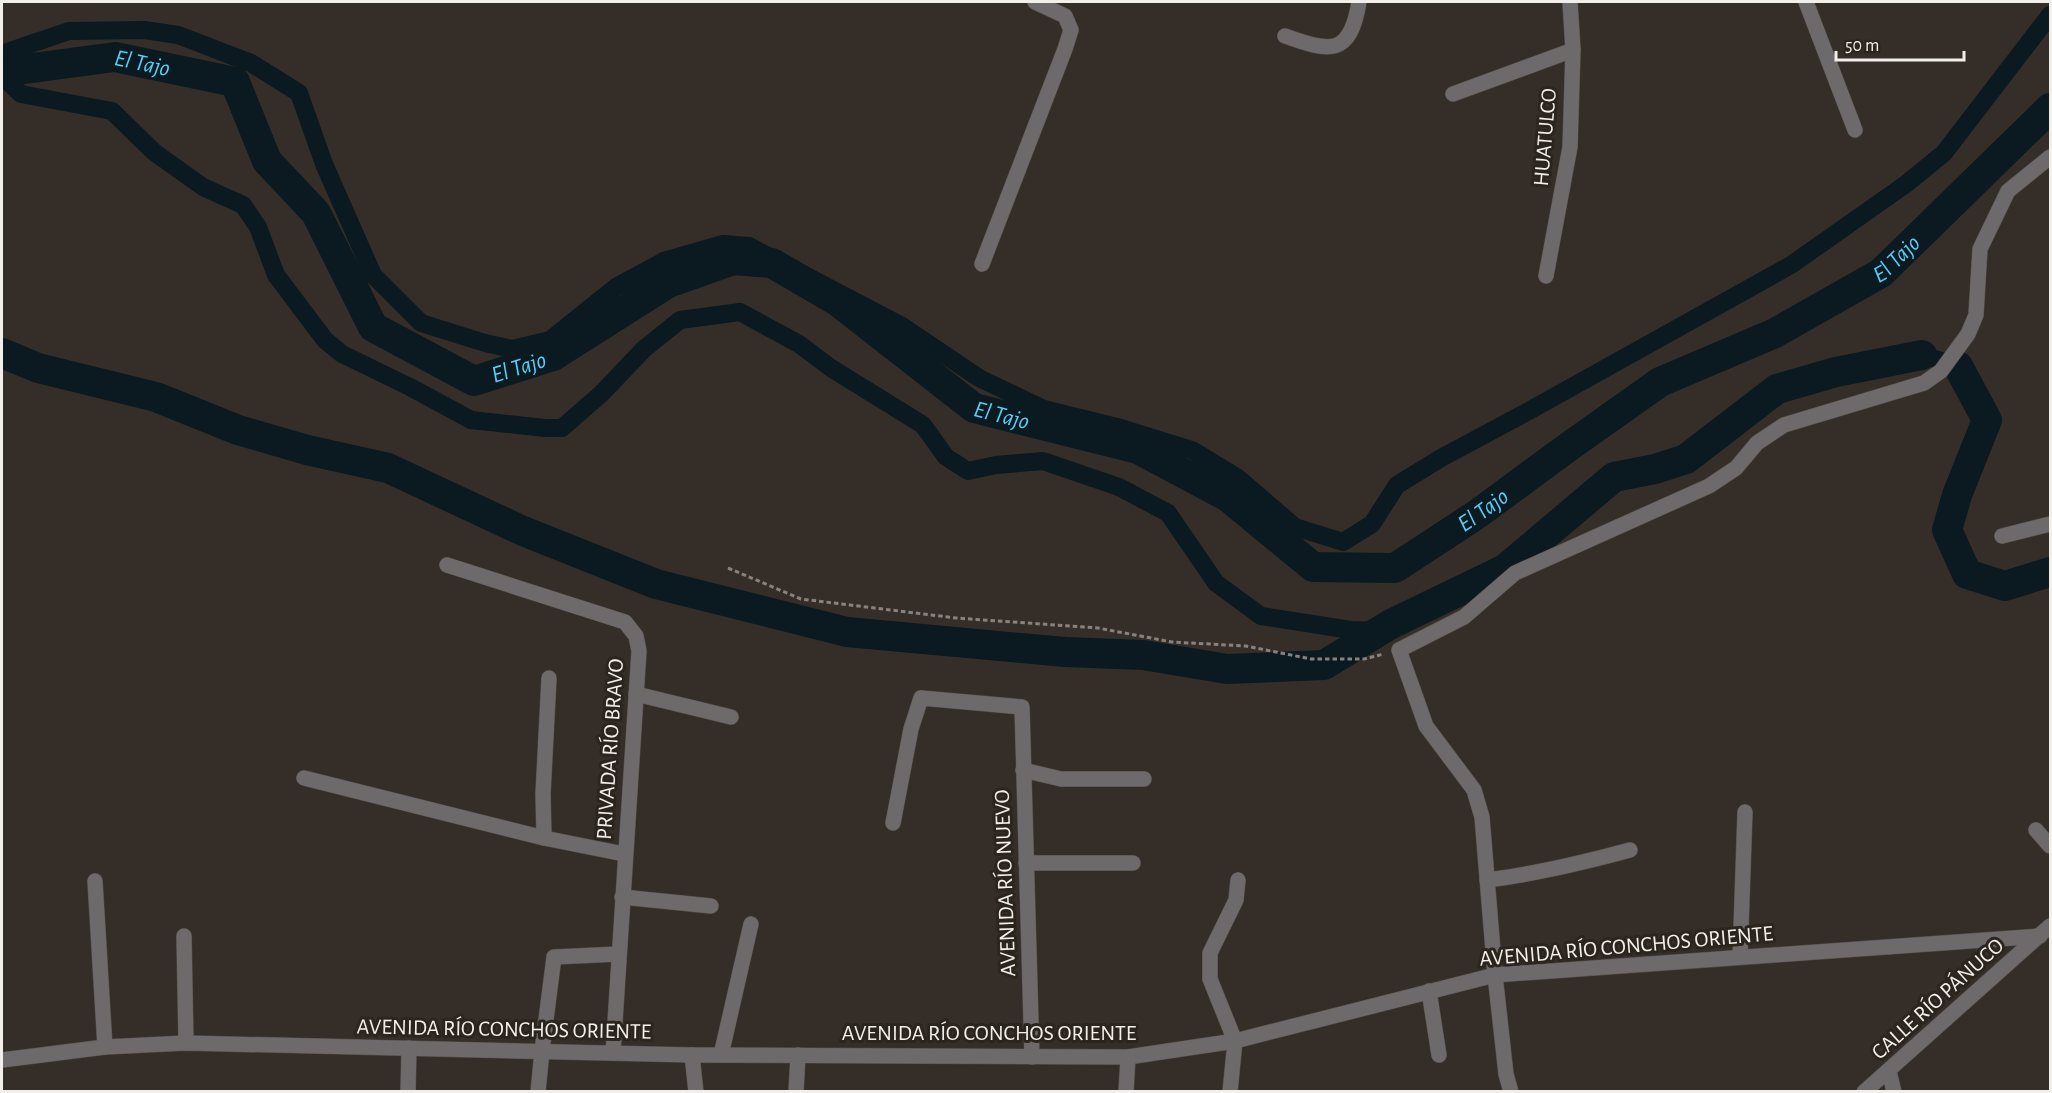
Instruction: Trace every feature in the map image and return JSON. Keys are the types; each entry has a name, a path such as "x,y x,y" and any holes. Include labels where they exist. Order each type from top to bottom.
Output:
{"street":[{"path":"981,264 1071,30 1065,16 1035,2"},
{"path":"1285,36 1314,46 1331,47 1344,42 1356,24 1359,2"},
{"name":"HUATULCO","path":"1546,276 1570,147 1573,50 1570,2"},
{"path":"1806,2 1855,130"},
{"path":"1453,94 1573,50"},
{"path":"1511,1092 1506,1074 1495,975 1482,817 1474,789 1426,726 1399,650 1464,616 1515,573 1709,486 1736,468 1757,443 1784,425 1924,383 1941,371 1968,334 1976,315 1980,249 2008,191 2050,157"},
{"path":"2002,536 2050,524"},
{"name":"PRIVADA RÍO BRAVO","path":"447,565 626,622 636,636 639,651 624,854 613,1053"},
{"path":"544,838 543,794 549,678"},
{"path":"636,694 731,717"},
{"name":"AVENIDA RÍO NUEVO","path":"893,823 911,729 921,698 1022,707 1032,1057"},
{"path":"1023,770 1061,779 1144,779"},
{"name":"PRIVADA RÍO BRAVO","path":"304,778 544,838 624,854"},
{"path":"1740,957 1745,812"},
{"path":"2036,830 2050,846"},
{"path":"1487,880 1531,875 1630,850"},
{"path":"1026,863 1133,863"},
{"path":"1230,1092 1235,1041 1210,980 1210,953 1236,900 1238,880"},
{"path":"95,881 105,1047"},
{"path":"622,897 711,906"},
{"path":"721,1055 751,924"},
{"name":"AVENIDA RÍO CONCHOS ORIENTE","path":"2,1060 105,1047 186,1043 692,1055 1128,1057 1235,1041 1495,975 2045,931"},
{"name":"CALLE RÍO PÁNUCO","path":"1864,1092 2045,931"},
{"path":"184,936 186,1043"},
{"path":"538,1092 554,957 619,954"},
{"path":"1429,991 1439,1055"},
{"path":"408,1092 409,1048"},
{"path":"692,1055 696,1092"},
{"path":"796,1092 798,1055"},
{"path":"1126,1092 1128,1057"},
{"path":"1889,1071 1894,1092"}],"path":[{"path":"728,568 801,599 956,618 1098,628 1172,642 1245,646 1311,659 1364,659 1399,650"}],"waterway":[{"path":"2,63 7,52 69,31 144,30 178,35 251,63 299,93 324,164 373,275 421,323 512,349 550,340 616,287 664,261 723,244 749,246 902,326 979,378 1044,409 1121,428 1192,450 1238,478 1295,527 1343,542 1372,524 1397,485 1441,458 1791,265 1906,184 1944,153 2050,15"},
{"name":"El Tajo","path":"2,72 115,57 235,82 267,161 316,213 373,327 474,381 553,356 668,283 733,260 772,263 837,301 974,408 1138,449 1228,497 1313,567 1395,568 1476,515 1660,382 1775,333 1881,273 2050,108"},
{"path":"2,76 21,94 112,111 154,152 203,187 243,205 258,227 276,275 325,340 342,354 471,420 562,428 602,393 644,349 680,320 740,312 799,344 831,368 923,425 946,457 968,471 996,465 1043,461 1119,487 1168,513 1216,583 1261,616 1351,630 1379,631"},
{"path":"2,353 38,368 156,397 238,430 307,450 388,468 523,531 656,584 847,632 1065,652 1143,655 1227,669 1324,665 1391,624 1505,569 1614,477 1655,469 1686,459 1777,389 1836,372 1922,355"},
{"path":"1922,355 1958,366"},
{"path":"1958,366 1987,420 1957,495 1947,530 1967,574 2005,586 2050,572"}]}
